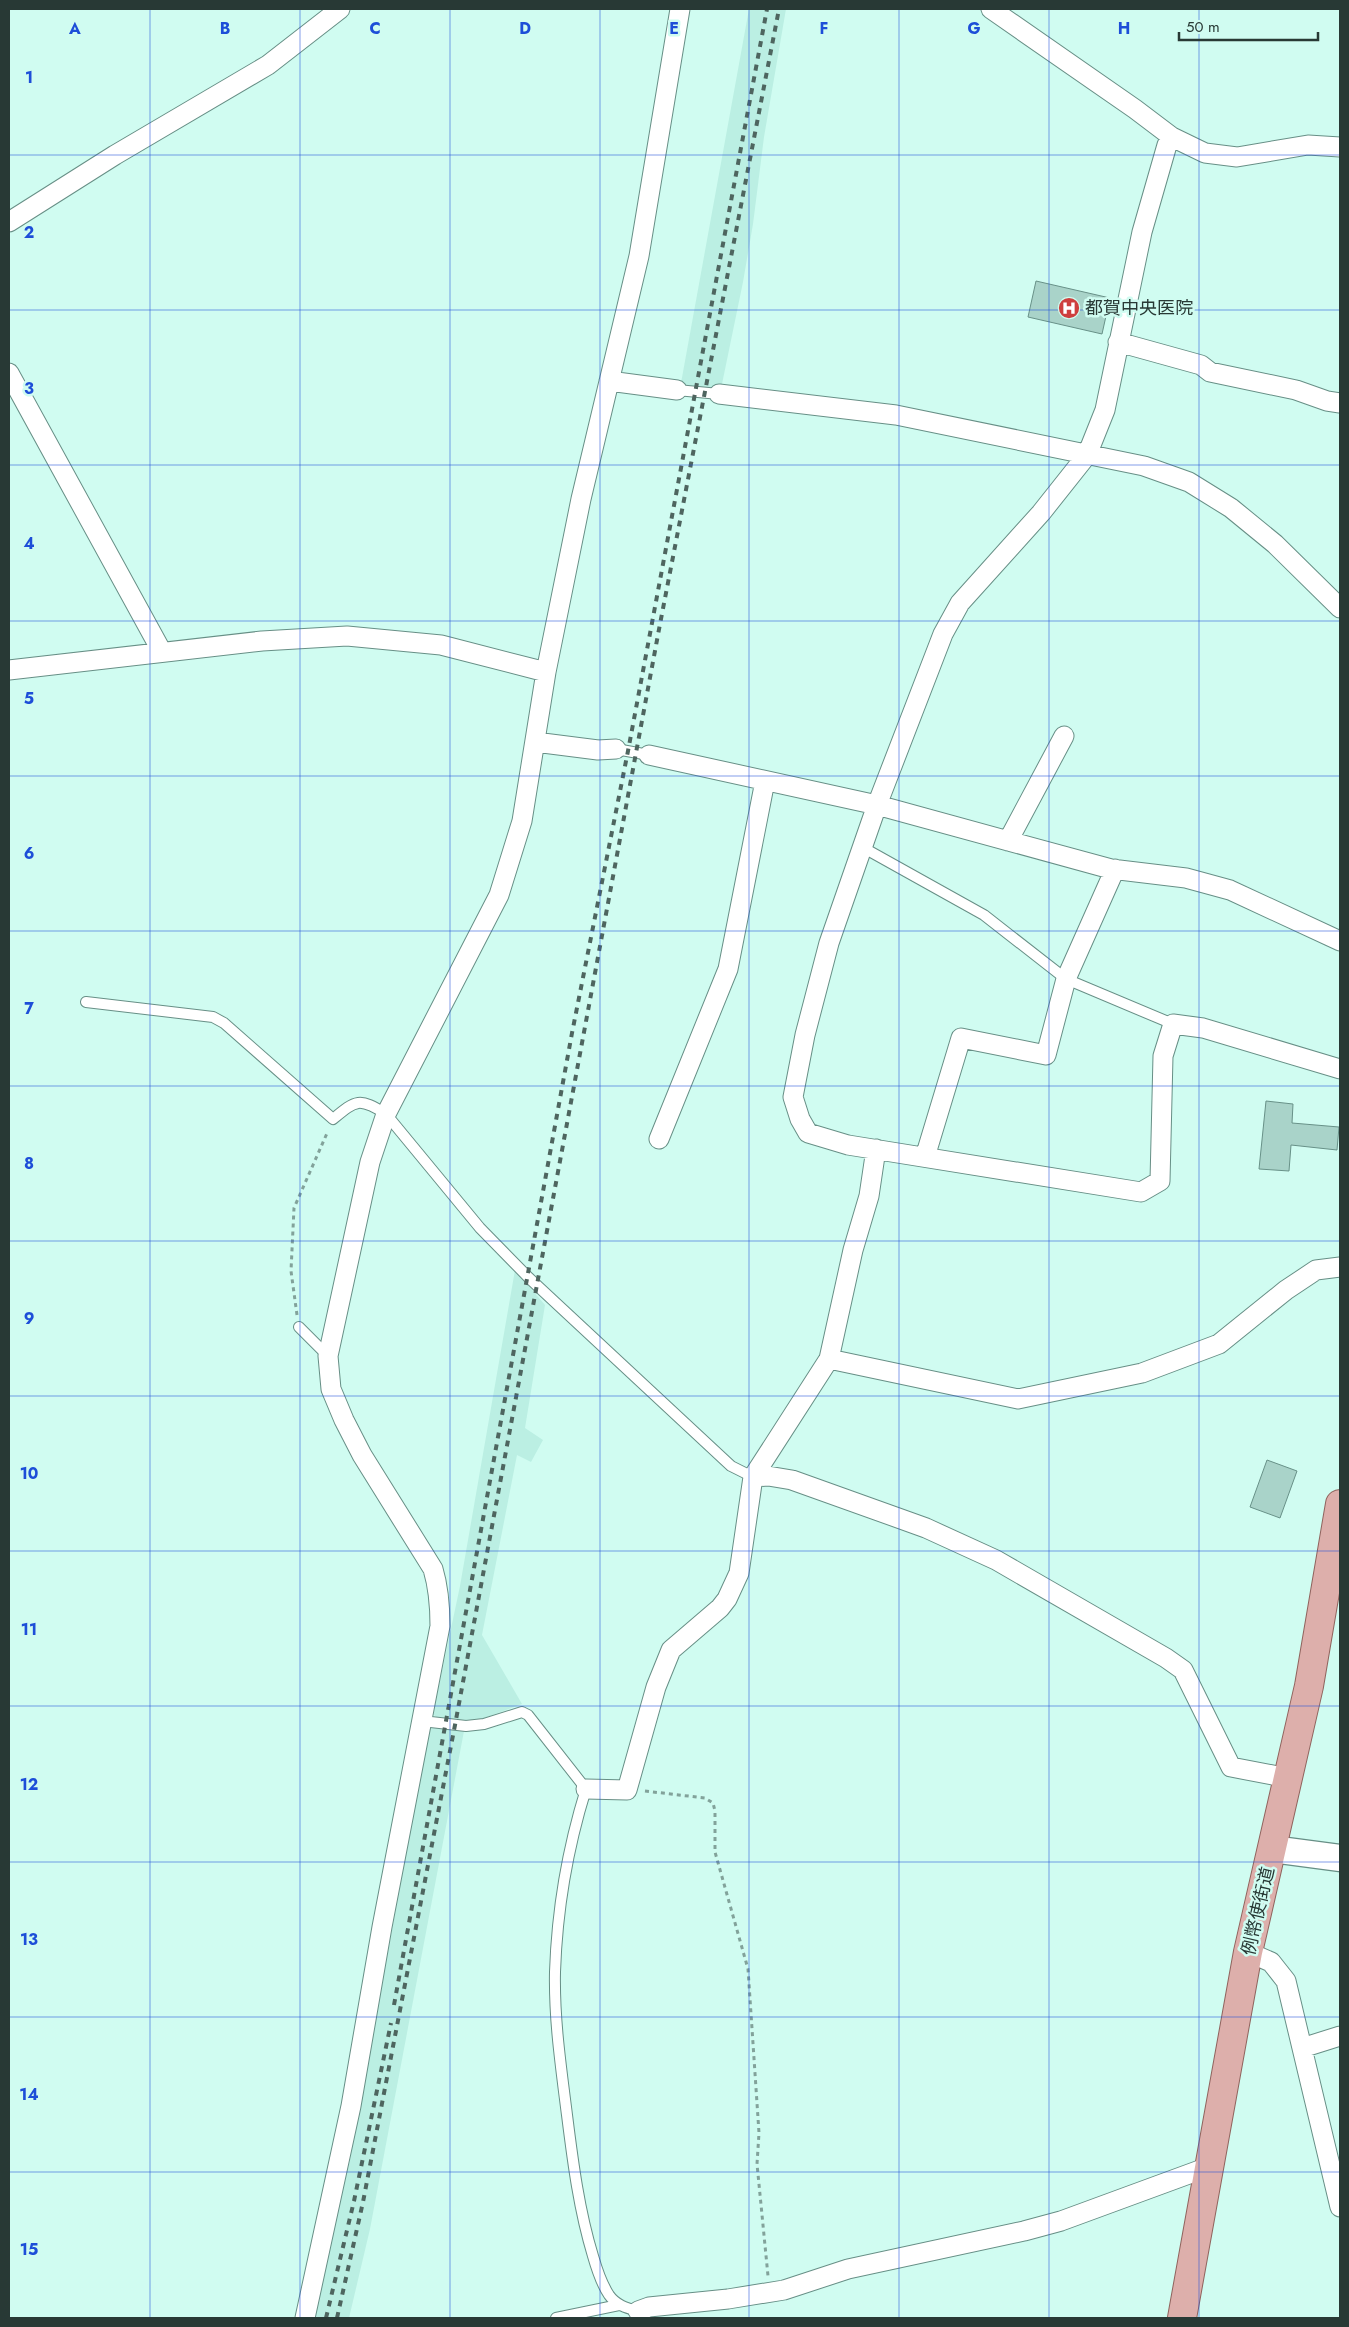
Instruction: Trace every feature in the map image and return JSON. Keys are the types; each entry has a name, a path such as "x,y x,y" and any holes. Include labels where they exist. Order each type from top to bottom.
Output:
{"main road":[{"name":"例幣使街道","path":"1182,2318 1248,1952 1311,1676 1340,1504"}],"street":[{"path":"9,222 268,64 340,9"},
{"path":"305,2318 351,2106 382,1927 440,1626 438,1586 433,1569 362,1455 344,1420 331,1390 328,1356 370,1162 386,1114 499,895 522,821 546,672 581,499 639,256 680,9"},
{"path":"991,9 1172,137 1205,153 1237,157 1308,145 1340,147"},
{"path":"1172,137 1167,145 1142,232 1105,410 1087,455 1041,513 960,603 943,634 877,804 829,943 805,1035 793,1097 800,1119 808,1133 848,1145 1141,1192 1160,1180 1163,1056 1173,1024 1203,1028 1340,1069"},
{"path":"1118,342 1201,365 1210,372 1296,390 1340,403"},
{"path":"9,373 162,652"},
{"path":"609,381 677,390"},
{"path":"719,394 896,415 1153,469 1189,482 1231,508 1275,544 1340,608"},
{"path":"9,670 262,641 346,636 441,644 546,672"},
{"path":"1008,841 1064,736"},
{"path":"535,742 598,750 616,749"},
{"path":"649,755 877,804 1115,870 1186,878 1230,890 1340,941"},
{"path":"658,1139 728,969 765,781"},
{"path":"925,1158 961,1038 1046,1055 1066,979 1115,870"},
{"path":"586,1789 627,1790 656,1687 671,1650 720,1608 733,1588 742,1559 754,1477 829,1359 853,1250 869,1196 876,1150"},
{"path":"829,1359 1018,1399 1142,1373 1219,1344 1286,1290 1316,1270 1340,1267"},
{"path":"754,1477 768,1476 792,1480 926,1528 996,1560 1142,1644 1183,1670 1231,1767 1288,1778"},
{"path":"1272,1849 1340,1858"},
{"path":"1248,1952 1271,1962 1286,1981 1340,2207"},
{"path":"1302,2048 1340,2036"},
{"path":"640,2314 649,2307 728,2299 770,2292 848,2269 1024,2231 1061,2221 1208,2167"}],"lane":[{"path":"677,390 719,394"},
{"path":"616,749 649,755"},
{"path":"862,847 984,914 1066,979 1173,1024"},
{"path":"86,1002 213,1017 224,1023 332,1119 348,1105 358,1102 376,1107 386,1114 480,1228 529,1278 731,1466 754,1477"},
{"path":"299,1327 328,1356"},
{"path":"422,1721 466,1726 484,1724 522,1712 528,1715 586,1789 577,1819 559,1923 555,1972 556,2035 575,2181 588,2240 600,2280 608,2294 619,2305 640,2314"},
{"path":"556,2318 619,2305"}],"path":[{"path":"299,1327 291,1272 294,1208 332,1119"},
{"path":"627,1790 705,1798 713,1802 716,1811 714,1828 715,1852 748,1969 759,2132 757,2164 770,2292"}],"shaded area":[{"path":"749,9 786,9 764,137 753,224 743,282 722,384 717,388 682,385 681,383"},
{"path":"515,1270 545,1305 525,1428 543,1440 531,1462 517,1455 482,1635 522,1704 479,1720 467,1722 437,1718 433,1714 460,1586"},
{"path":"435,1727 464,1731 370,2229 349,2318 313,2318 350,2160 429,1728"}],"building":[{"name":"都賀中央医院","path":"1036,281 1110,298 1102,334 1028,317"},
{"path":"1266,1101 1293,1104 1292,1123 1339,1127 1337,1150 1291,1145 1289,1171 1259,1169"},
{"path":"1267,1460 1297,1471 1280,1518 1250,1507"}],"railway":[{"path":"394,2005 572,1033 628,751 767,9"},
{"path":"337,2318 363,2202 455,1725 660,624 779,9"},
{"path":"326,2318 354,2201 391,2023"}],"place":[{"name":"都賀中央医院","path":"1069,308"}]}
